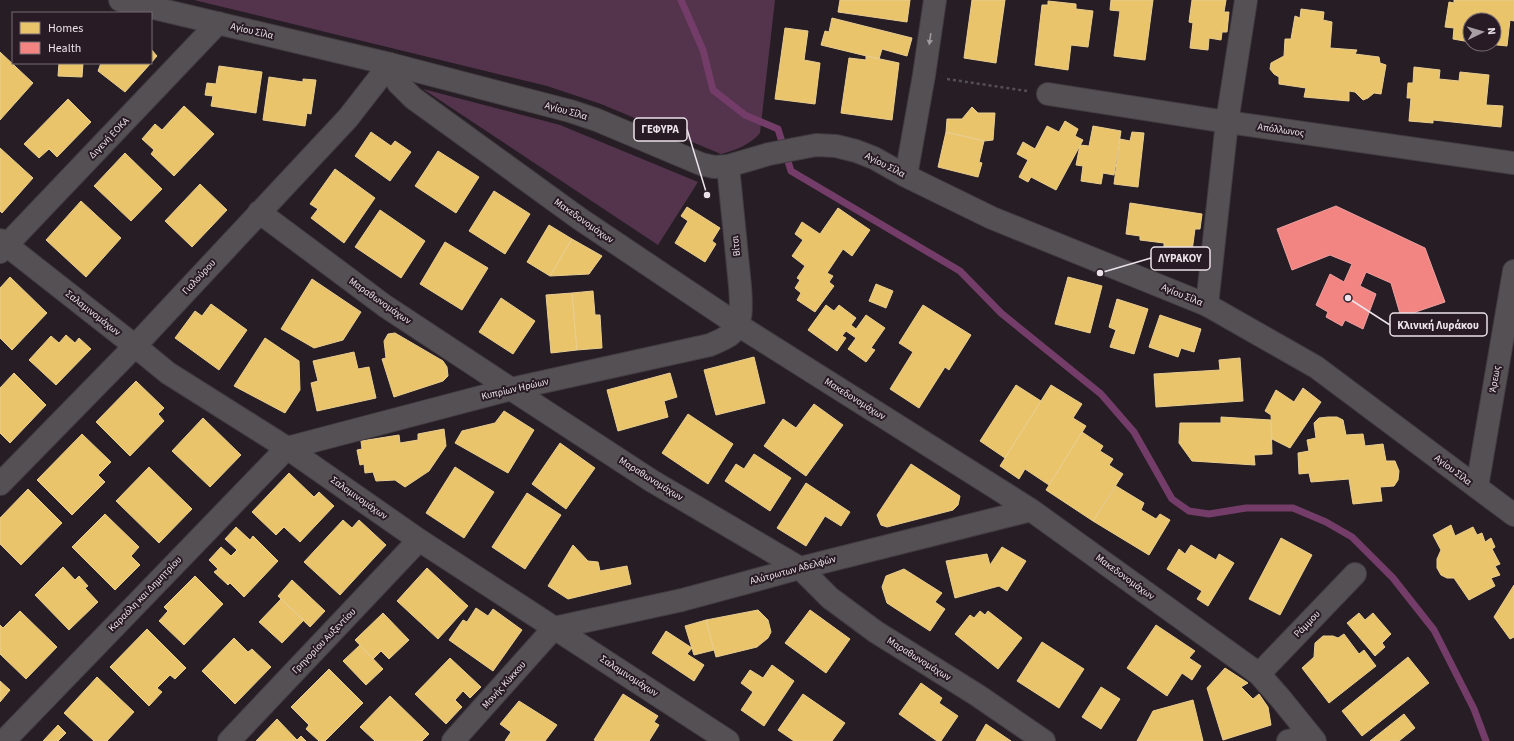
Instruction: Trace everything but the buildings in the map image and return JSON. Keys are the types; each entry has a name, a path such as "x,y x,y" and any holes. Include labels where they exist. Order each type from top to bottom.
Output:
{"street":[{"name":"Αγίου Σίλα","path":"120,0 390,64 570,111 597,120 701,164 714,167 728,166 769,154 816,145 836,146 856,151 874,158 906,176 992,218 1207,305 1316,367 1514,515"},
{"path":"906,176 924,75 935,0"},
{"path":"1207,305 1227,122 1246,0"},
{"name":"Διγενή ΕΟΚΑ","path":"2,246 218,23"},
{"name":"Γιαλούρου","path":"0,484 135,346 348,118 390,64"},
{"name":"Μακεδονομάχων","path":"390,64 398,83 413,98 580,218 738,325 1031,510 1259,674 1313,738"},
{"name":"Απόλλωνος","path":"1048,94 1227,122 1514,163"},
{"name":"Βίτσι","path":"728,166 740,286 741,305 738,325"},
{"name":"Μαραθωνομάχων","path":"259,212 385,306 652,481 800,568 830,598 876,632 977,695 1044,741"},
{"name":"Σαλαμινομάχων","path":"2,246 135,346 168,373 287,448 420,540 728,741"},
{"name":"Άρεως","path":"1477,487 1514,271"},
{"name":"Κυπρίων Ηρώων","path":"287,448 511,389 710,345 731,334 738,325"},
{"name":"Καραόλη και Δημητρίου","path":"4,741 287,448"},
{"name":"Αλύτρωτων Αδελφών","path":"554,628 682,600 800,568 1031,510"},
{"name":"Γρηγορίου Αυξεντίου","path":"229,741 420,540"},
{"name":"Ράμμου","path":"1259,674 1355,574"},
{"name":"Μονής Κύκκου","path":"453,741 554,628"},
{"path":"1288,741 1313,738"}],"path":[{"path":"924,75 1048,94"}],"shaded area":[{"path":"194,0 775,0 760,133 752,141 732,151 721,154 601,104 547,86"},
{"path":"423,89 560,125 698,182 658,245"}],"waterway":[{"path":"681,0 703,50 713,90 745,115 778,129 791,171 960,271 1001,313 1101,394 1134,432 1172,499 1189,511 1209,514 1246,508 1293,508 1326,522 1352,537 1393,578 1434,630 1474,709 1486,741"}],"place":[{"name":"ΓΕΦΥΡΑ","path":"707,195"},
{"name":"ΛΥΡΑΚΟΥ","path":"1100,273"},
{"name":"Κλινική Λυράκου","path":"1348,298"}]}
